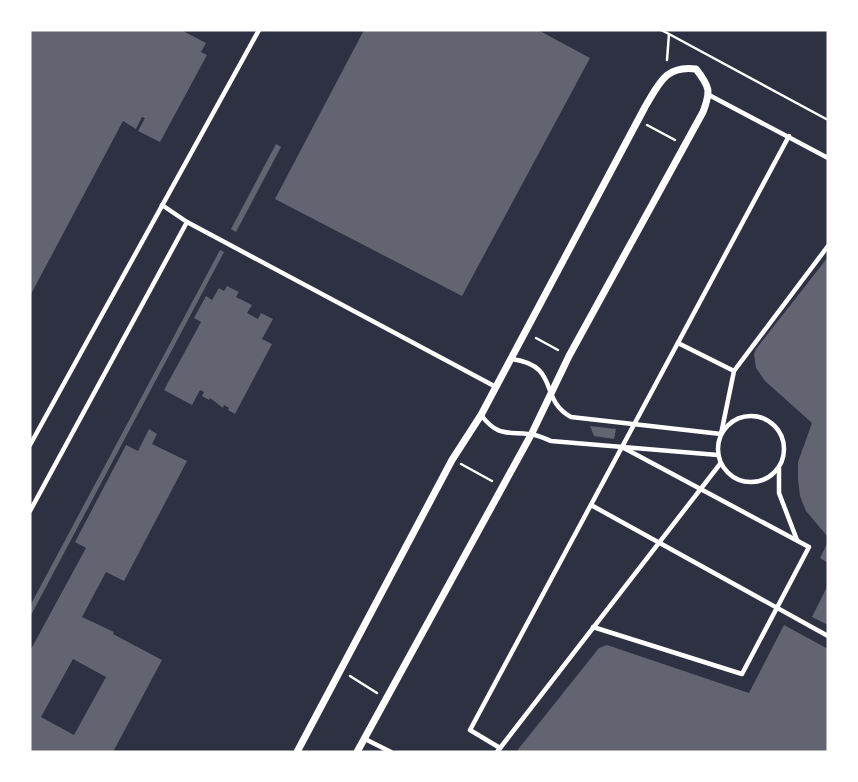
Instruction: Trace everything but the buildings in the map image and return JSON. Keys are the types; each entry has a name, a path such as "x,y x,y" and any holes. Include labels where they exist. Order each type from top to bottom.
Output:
{"street":[{"path":"297,752 452,460 481,415 638,120 666,74 685,68 696,69 704,79 709,95 685,145 569,356 532,433 356,752"}],"lane":[{"path":"30,444 259,30"},
{"path":"709,95 828,158"},
{"path":"720,464 498,750 470,730 789,136"},
{"path":"162,205 187,222 496,387"},
{"path":"30,511 187,222"},
{"path":"779,468 771,476 750,483 738,481 720,464 718,455 721,434 734,371 828,246"},
{"path":"678,343 734,371"},
{"path":"511,359 531,363 540,369 561,412 570,417 721,434"},
{"path":"481,415 486,422 506,434 532,433 551,441 718,455"},
{"path":"721,434 727,425 736,419 757,416 767,420 782,436 784,447 779,468 779,493 797,540"},
{"path":"593,627 742,674 809,547 622,447"},
{"path":"591,505 828,636"},
{"path":"364,738 391,752"}],"path":[{"path":"662,30 828,120"},
{"path":"666,74 670,34"},
{"path":"638,120 685,145"},
{"path":"524,332 569,356"},
{"path":"452,460 503,486"},
{"path":"341,671 385,697"}]}
